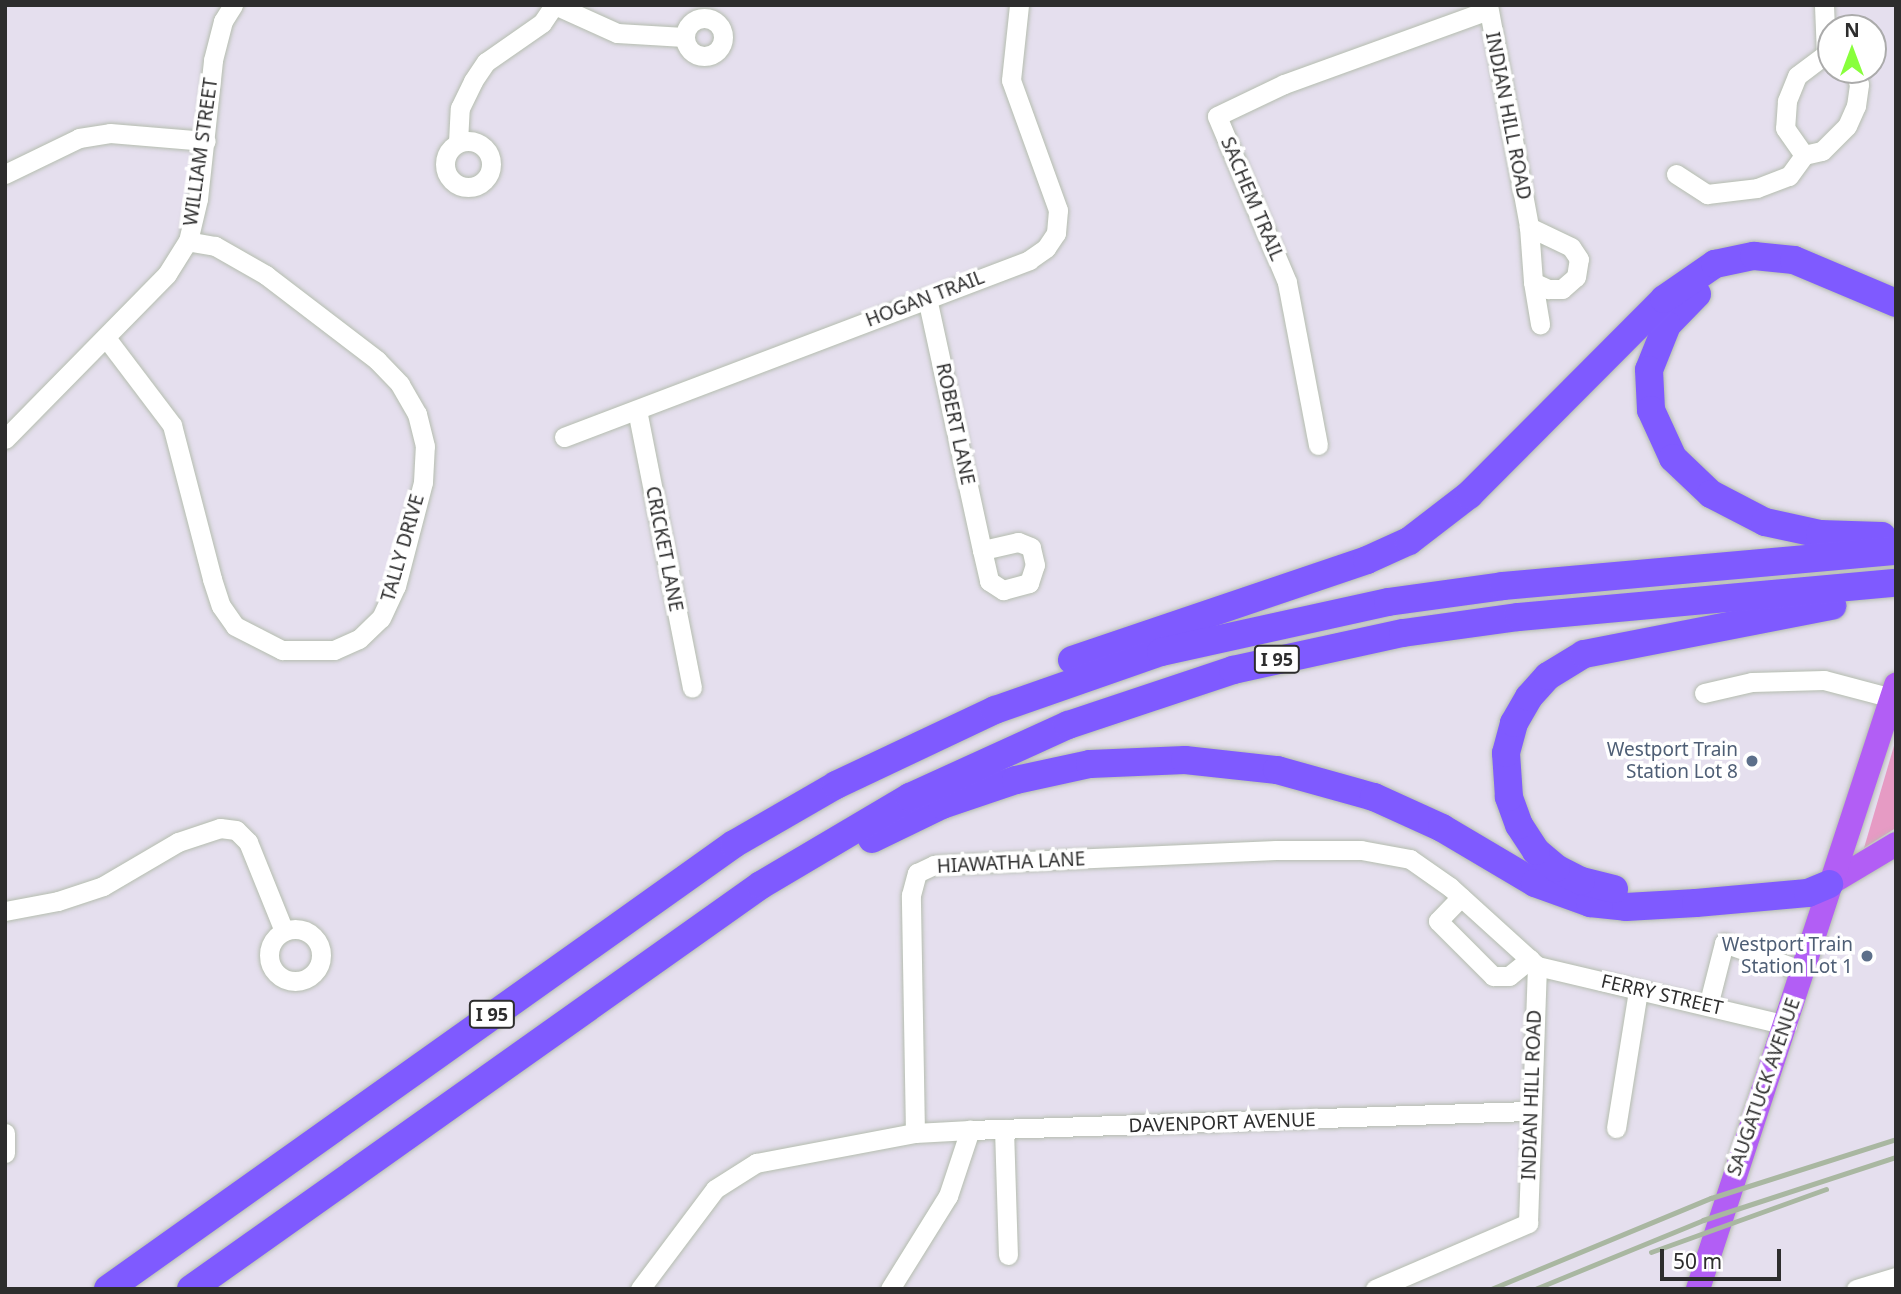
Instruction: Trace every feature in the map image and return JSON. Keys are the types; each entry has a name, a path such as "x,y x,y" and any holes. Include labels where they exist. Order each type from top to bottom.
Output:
{"highway":[{"path":"888,758 977,704 1048,670 1367,560 1409,541 1469,495 1664,299 1715,264 1754,256 1794,260 1896,303"},
{"path":"1896,321 1790,275 1738,275 1706,288 1679,310 1659,340 1648,385 1651,410 1665,446 1697,483 1728,506 1802,532 1896,536"},
{"name":"I 95","path":"108,1289 696,870 785,813 888,758 995,710 1104,669 1331,612 1503,586 1896,551"},
{"name":"I 95","path":"191,1289 713,917 810,854 961,771 1068,725 1233,670 1345,643 1461,624 1896,583"},
{"path":"1829,884 1814,877 1636,890 1609,888 1567,876 1536,851 1513,811 1506,775 1509,737 1520,710 1538,686 1584,654 1760,617 1896,599"},
{"path":"713,917 966,796 1042,773 1138,760 1253,765 1350,789 1420,817 1552,891 1590,903 1657,906 1808,893 1829,884"}],"main road":[{"name":"SAUGATUCK AVENUE","path":"1698,1289 1787,1025 1829,884 1894,694"},
{"path":"1829,884 1896,844"}],"street":[{"name":"WILLIAM STREET","path":"5,439 107,340 167,274 188,241 206,141 213,60 223,21 233,5"},
{"path":"458,142 460,108 486,62 542,23 555,5 617,33 646,38 684,37"},
{"name":"HOGAN TRAIL","path":"564,437 1029,260 1046,248 1056,233 1058,210 1051,184 1011,80 1018,5"},
{"name":"INDIAN HILL ROAD","path":"1488,8 1529,227 1533,282 1540,324"},
{"name":"SACHEM TRAIL","path":"1318,445 1287,282 1217,116 1284,84 1488,8"},
{"path":"1804,155 1785,128 1787,101 1797,76 1817,62"},
{"path":"1676,174 1707,194 1757,188 1789,176 1804,155 1822,151 1847,125 1856,106 1859,84"},
{"path":"5,174 79,138 110,133 206,141"},
{"name":"INDIAN HILL ROAD","path":"1529,227 1571,247 1579,259 1576,276 1562,289 1548,289 1533,282"},
{"name":"TALLY DRIVE","path":"107,340 172,425 183,453 212,579 221,606 235,626 282,650 334,650 359,639 381,618 396,586 423,482 425,446 417,414 400,384 377,360 266,275 215,246 188,241"},
{"name":"ROBERT LANE","path":"927,298 982,550"},
{"name":"CRICKET LANE","path":"637,410 692,688"},
{"path":"1704,693 1752,682 1824,680 1894,694"},
{"path":"5,911 58,901 103,886 190,837 220,828 236,830 248,842 284,931"},
{"name":"HIAWATHA LANE","path":"915,1133 911,895 917,873 934,865 1361,850 1410,859 1461,897 1533,963"},
{"path":"1461,897 1438,921 1493,976 1509,976 1533,963"},
{"path":"1708,1006 1724,943 1803,971"},
{"name":"INDIAN HILL ROAD","path":"1375,1289 1528,1223 1533,963"},
{"name":"FERRY STREET","path":"1533,963 1787,1025"},
{"path":"1616,1128 1639,990"},
{"name":"DAVENPORT AVENUE","path":"915,1133 1529,1111"},
{"path":"1004,1129 1008,1255"},
{"path":"890,1289 948,1196 970,1130"},
{"path":"5,1133 5,1153"},
{"path":"640,1289 731,1175 756,1163 915,1133"},
{"path":"1856,1289 1896,1277"}],"shaded area":[{"path":"1896,739 1896,828 1864,848"}],"railway":[{"path":"1491,1289 1711,1198 1896,1139"},
{"path":"1535,1289 1703,1220 1896,1157"},
{"path":"1651,1252 1826,1189"}],"place":[{"name":"Westport Train Station Lot 8","path":"1752,761"},
{"name":"Westport Train Station Lot 1","path":"1867,956"}]}
